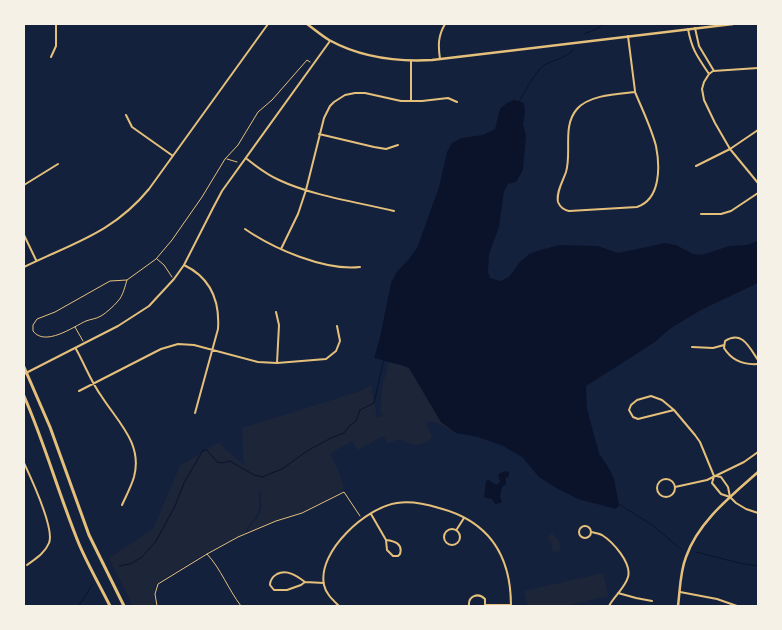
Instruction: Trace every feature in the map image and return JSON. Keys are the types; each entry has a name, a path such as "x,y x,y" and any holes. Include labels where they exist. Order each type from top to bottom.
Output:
{"main road":[{"path":"24,367 25,374 50,426 89,535 124,606"},
{"path":"24,396 36,424 80,547 110,606"}],"street":[{"path":"51,57 56,46 56,24"},
{"path":"24,267 90,237 120,218 142,197 268,24"},
{"path":"307,24 331,40 371,55 393,60 411,61 733,24"},
{"path":"440,59 438,41 445,24"},
{"path":"695,28 699,46 714,71"},
{"path":"688,29 694,52 709,74"},
{"path":"628,36 635,92 656,146 658,174 653,195 646,202 637,206 564,210 560,206 558,197 568,165 569,128 574,113 580,106 591,99 635,92"},
{"path":"25,374 118,326 142,311 155,300 184,265 222,191 331,40"},
{"path":"411,61 411,101"},
{"path":"758,68 714,71 709,74 702,89 702,95 730,149 758,184"},
{"path":"281,249 298,214 306,190 324,118 330,106 338,98 345,95 365,93 402,101 448,98 457,102"},
{"path":"126,115 132,127 173,156"},
{"path":"696,166 730,149 758,130"},
{"path":"319,134 386,149 398,145"},
{"path":"246,159 278,180 306,190 394,211"},
{"path":"24,184 58,164"},
{"path":"701,214 721,214 731,211 758,193"},
{"path":"245,229 254,236 301,257 340,267 360,267"},
{"path":"24,235 36,261"},
{"path":"184,265 200,275 204,280 216,300 219,317 213,350 195,413"},
{"path":"276,312 279,325 278,362"},
{"path":"78,391 146,356 170,346 186,344 258,362 326,359 336,351 340,341 337,326"},
{"path":"758,360 744,341 738,337 725,341 725,351 737,361 758,364"},
{"path":"692,348 713,348 724,345"},
{"path":"76,348 93,384 124,427 134,447 136,469 122,505"},
{"path":"674,410 638,419 633,417 629,410 631,404 641,398 651,396 662,400 674,410 700,442 714,476 712,483 721,494 730,497 740,506 750,511 758,512"},
{"path":"675,487 707,480 744,462 758,452"},
{"path":"24,463 48,522 51,535 45,550 27,565"},
{"path":"678,606 684,565 690,546 704,525 730,497 758,472"},
{"path":"714,476 721,478 728,487 730,497"},
{"path":"667,479 675,487 672,494 666,497 659,493 657,488 661,480 667,479"},
{"path":"339,606 326,592 324,583 324,573 330,556 339,542 362,520 383,507 398,503 424,504 450,511 475,525 486,534 500,554 509,576 511,606 486,606 485,599 477,595 470,599 469,606"},
{"path":"372,514 386,540 386,550 393,556 398,556 401,548 398,543 393,540 386,540"},
{"path":"457,529 464,518"},
{"path":"591,532 588,538 583,538 578,532 581,527 588,527 591,532 599,534 610,541 619,552 629,571 626,582 609,606"},
{"path":"449,529 457,529 460,534 460,541 453,545 448,544 444,539 445,533 449,529"},
{"path":"305,582 295,588 282,591 274,590 270,585 270,580 283,572 291,573 305,582 324,583"},
{"path":"680,592 718,599 736,606"},
{"path":"618,593 652,600"}],"path":[{"path":"127,280 119,301 102,316 88,320 66,332 46,337 36,335 33,331 32,328 38,319 55,312 110,281 127,280 156,259 172,240 202,197 225,159 238,145 258,112 272,100 306,60 315,63"},
{"path":"225,159 243,164"},
{"path":"156,259 164,265 174,279"},
{"path":"75,327 84,344"},
{"path":"157,606 155,594 158,584 207,554 238,537 276,521 302,513 344,492 362,520"},
{"path":"207,554 215,563 228,588 241,606"}],"shaded area":[{"path":"514,100 524,103 523,124 526,136 523,170 516,182 508,184 504,191 499,227 489,254 488,272 490,278 500,281 509,277 519,263 529,254 559,245 598,246 618,253 665,243 676,245 693,254 702,255 729,246 747,245 758,241 758,283 701,310 671,328 655,342 586,386 587,409 599,453 614,479 619,505 616,509 578,499 558,489 539,477 522,457 503,446 478,437 456,433 441,422 409,368 374,358 391,283 396,273 417,248 439,187 447,152 452,143 461,138 483,135 495,129 500,109"},
{"path":"389,363 409,368 441,422 453,431 429,421 427,425 432,436 428,441 420,444 413,445 400,440 388,443 383,436 358,450 352,441 330,454 339,472 344,488 342,491 300,513 251,531 248,530 261,511 261,491 258,492 257,513 245,533 209,551 157,583 154,590 155,606 133,606 109,558 153,529 180,466 220,443 244,465 242,428 358,392 371,385 377,418 383,416 380,411 382,387"},
{"path":"507,471 509,476 505,479 506,484 502,487 500,496 502,502 495,504 492,499 484,497 486,481 489,480 494,484 498,484 500,482 498,475"},
{"path":"552,533 559,541 561,551 553,552 551,542 547,539"},
{"path":"603,573 608,596 565,606 528,606 524,591"}],"waterway":[{"path":"584,34 597,29 603,24"},
{"path":"519,102 543,66 567,55 574,49"},
{"path":"119,566 130,564 142,557 156,541 175,506 184,483 203,450 207,450 217,462 230,461 254,475 263,477 282,469 307,451 344,433 356,421 360,410 374,403 385,360"},
{"path":"619,504 652,525 681,549"},
{"path":"696,552 758,566"},
{"path":"78,606 92,585"}]}
